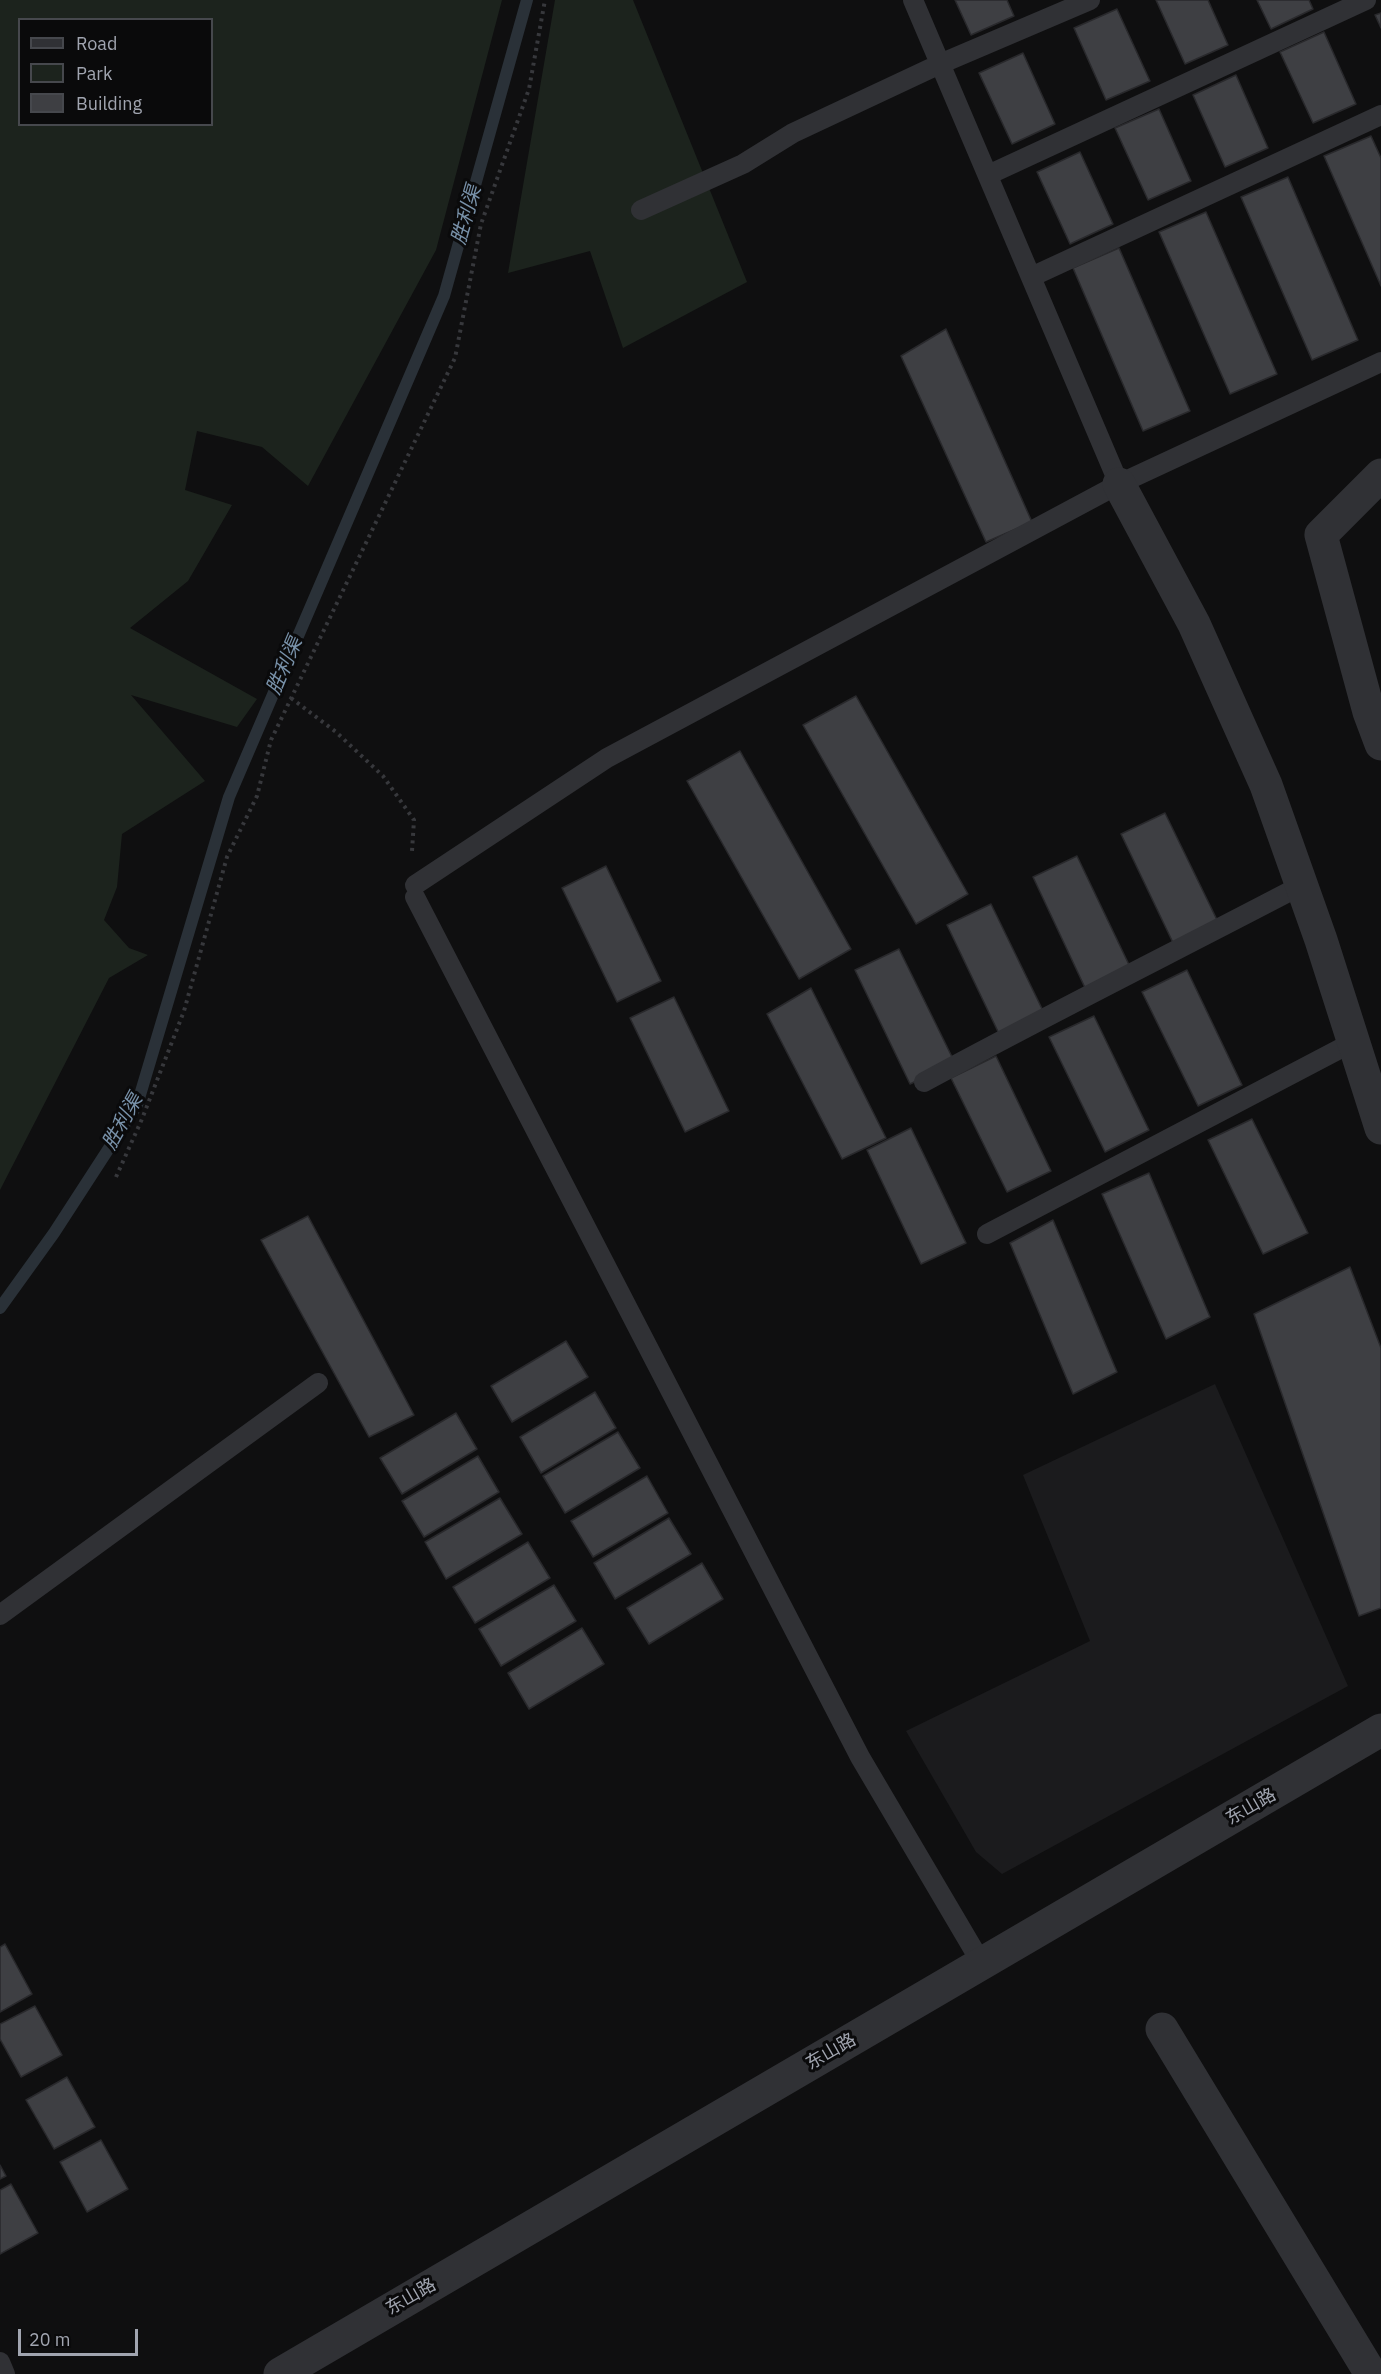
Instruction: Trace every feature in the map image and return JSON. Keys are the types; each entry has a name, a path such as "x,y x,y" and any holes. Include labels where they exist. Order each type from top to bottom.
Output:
{"street":[{"path":"1381,475 1321,535 1369,712 1381,744"},
{"path":"1119,484 1194,624 1266,785 1302,885 1381,1128"},
{"name":"东山路","path":"280,2374 1381,1730"},
{"path":"1162,2029 1371,2374"}],"lane":[{"path":"913,0 1119,484"},
{"path":"641,210 743,164 793,133 940,64 1090,0"},
{"path":"988,175 1366,0"},
{"path":"1031,277 1381,115"},
{"path":"982,1964 860,1757 415,891 607,758 1119,484 1381,362"},
{"path":"924,1082 1302,885"},
{"path":"987,1234 1353,1042"},
{"path":"0,1615 318,1383"},
{"path":"0,2362 5,2374"}],"path":[{"path":"116,1177 142,1119 184,1011 227,857 257,796 271,740 455,358 481,224 529,88 545,0"},
{"path":"291,698 336,732 383,776 414,820 412,855 415,891"}],"shaded area":[{"path":"1215,1384 1348,1686 1002,1874 976,1852 906,1731 1090,1641 1023,1475"}],"green space":[{"path":"0,0 502,0 436,250 308,486 262,447 197,431 185,490 232,505 188,581 130,628 257,699 237,727 131,695 205,781 122,834 117,887 104,920 129,948 148,955 109,978 0,1190"},
{"path":"555,0 633,0 747,282 623,348 590,251 508,273"}],"building":[{"path":"955,0 1007,0 1014,16 971,35"},
{"path":"1156,0 1208,0 1228,45 1185,64"},
{"path":"1257,0 1309,0 1313,9 1271,29"},
{"path":"1117,9 1150,81 1106,100 1074,28"},
{"path":"1381,13 1381,28 1375,15"},
{"path":"1324,32 1356,104 1313,123 1280,52"},
{"path":"1023,53 1055,124 1012,144 979,73"},
{"path":"1236,75 1268,148 1225,167 1193,95"},
{"path":"1159,109 1191,181 1148,200 1115,128"},
{"path":"1371,136 1381,158 1381,286 1324,156"},
{"path":"1080,152 1113,224 1070,244 1037,172"},
{"path":"1288,177 1358,340 1312,360 1241,197"},
{"path":"1206,212 1277,374 1230,394 1159,232"},
{"path":"1119,248 1190,411 1143,431 1073,268"},
{"path":"946,329 1032,522 986,542 901,356"},
{"path":"856,696 968,894 916,924 803,725"},
{"path":"740,751 851,949 799,979 687,781"},
{"path":"1165,813 1221,928 1176,949 1121,834"},
{"path":"1077,856 1132,971 1087,992 1033,877"},
{"path":"606,866 661,981 617,1002 562,888"},
{"path":"991,904 1047,1019 1002,1040 947,925"},
{"path":"899,949 955,1063 910,1084 855,970"},
{"path":"1187,970 1242,1085 1198,1106 1142,992"},
{"path":"811,988 886,1138 842,1159 767,1014"},
{"path":"674,997 729,1111 685,1132 630,1018"},
{"path":"1094,1016 1149,1130 1105,1152 1049,1037"},
{"path":"996,1056 1051,1171 1007,1192 951,1078"},
{"path":"1252,1119 1308,1233 1263,1254 1208,1140"},
{"path":"911,1128 966,1243 921,1264 867,1150"},
{"path":"1149,1173 1210,1317 1166,1339 1102,1194"},
{"path":"308,1216 414,1415 369,1437 261,1240"},
{"path":"1053,1220 1117,1372 1073,1394 1010,1243"},
{"path":"1350,1267 1381,1348 1381,1608 1359,1616 1254,1314"},
{"path":"566,1341 588,1377 512,1422 491,1386"},
{"path":"595,1392 616,1428 541,1473 520,1437"},
{"path":"456,1413 477,1449 402,1494 380,1458"},
{"path":"618,1432 640,1468 565,1513 543,1476"},
{"path":"478,1456 499,1492 424,1537 402,1501"},
{"path":"647,1476 668,1513 593,1557 571,1521"},
{"path":"500,1498 522,1534 446,1579 425,1542"},
{"path":"669,1518 691,1554 615,1599 594,1563"},
{"path":"528,1542 550,1578 475,1623 453,1587"},
{"path":"702,1563 723,1599 649,1644 627,1608"},
{"path":"554,1585 576,1621 501,1666 479,1629"},
{"path":"582,1628 604,1664 529,1709 508,1673"},
{"path":"5,1944 32,1994 0,2012 0,1947"},
{"path":"35,2006 62,2055 21,2077 0,2039 0,2024"},
{"path":"67,2077 95,2127 54,2149 26,2100"},
{"path":"101,2140 128,2189 87,2212 60,2162"},
{"path":"0,2165 6,2176 0,2179"},
{"path":"11,2184 38,2233 0,2254 0,2190"}],"waterway":[{"name":"胜利渠","path":"0,1308 54,1233 137,1105 229,797 444,296 527,0"}]}
